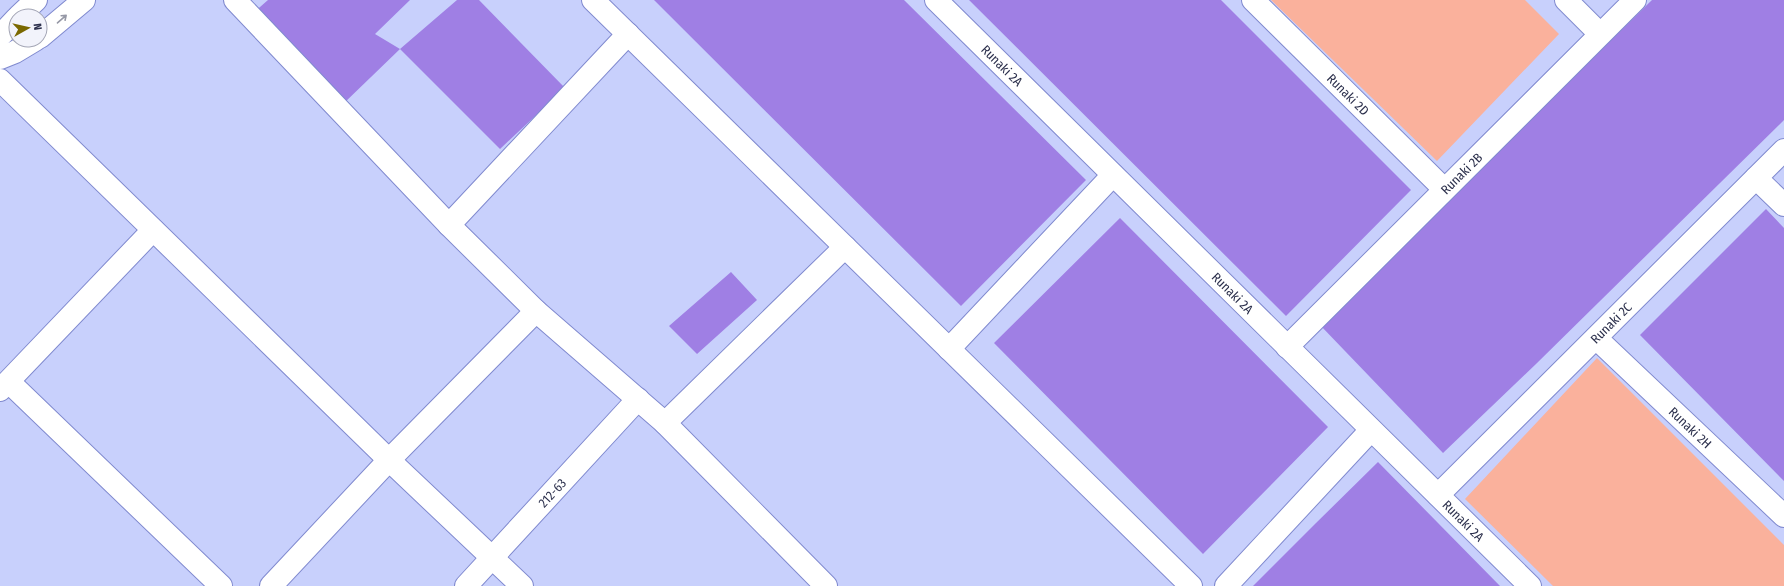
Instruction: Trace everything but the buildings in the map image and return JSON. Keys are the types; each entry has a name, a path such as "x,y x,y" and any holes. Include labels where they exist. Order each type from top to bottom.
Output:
{"street":[{"path":"28,8 36,0"},
{"path":"48,30 84,0"},
{"path":"235,0 449,225 536,312 665,423 826,586"},
{"path":"593,0 1191,586"},
{"name":"Runaki 2A","path":"936,0 1530,586"},
{"name":"Runaki 2D","path":"1253,0 1444,189"},
{"path":"1566,0 1600,34"},
{"name":"Runaki 2B","path":"1287,347 1635,0"},
{"path":"0,36 8,28"},
{"path":"449,225 628,34"},
{"path":"0,58 22,48"},
{"path":"0,80 389,460 522,586"},
{"name":"Runaki 2C","path":"1438,495 1784,150"},
{"path":"949,349 1113,175"},
{"path":"1756,178 1784,205"},
{"path":"153,230 4,386 221,586"},
{"path":"665,423 845,247"},
{"path":"271,586 389,460 536,312"},
{"name":"Runaki 2H","path":"1596,338 1784,516"},
{"name":"212-63","path":"466,586 638,399"},
{"path":"1226,586 1371,430"}],"shaded area":[{"path":"1271,0 1525,0 1559,34 1437,161"},
{"path":"1597,358 1784,545 1784,586 1553,586 1465,499"}]}
